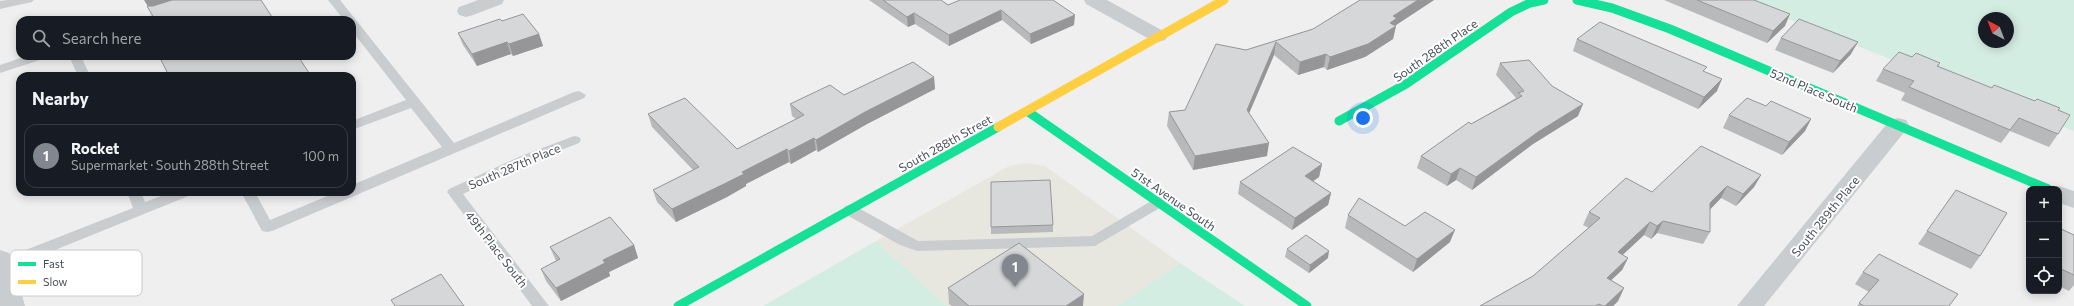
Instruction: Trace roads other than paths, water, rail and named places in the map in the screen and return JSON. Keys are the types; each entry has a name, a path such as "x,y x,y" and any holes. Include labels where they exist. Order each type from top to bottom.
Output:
{"street":[{"path":"466,11 495,0"},
{"path":"1093,0 1158,36"},
{"name":"South 288th Street","path":"678,306 1224,0"},
{"name":"South 288th Place","path":"1339,122 1366,110 1393,94 1510,12 1530,3 1544,0"},
{"name":"52nd Place South","path":"1577,0 1612,8 1670,29 2041,186"},
{"name":"51st Avenue South","path":"1027,111 1307,306"},
{"name":"South 289th Place","path":"1750,306 1898,125"},
{"path":"2062,195 2074,200"},
{"path":"1,262 12,306"}],"lane":[{"path":"0,5 28,0"},
{"path":"334,0 347,16"},
{"path":"163,16 185,9"},
{"path":"356,28 451,149"},
{"path":"0,69 27,60"},
{"path":"77,60 82,72"},
{"path":"356,190 579,95"},
{"path":"356,124 414,102"},
{"name":"South 287th Place","path":"454,192 526,159 574,140"},
{"name":"49th Place South","path":"454,192 541,306"},
{"path":"136,196 141,210"},
{"path":"33,250 176,196"},
{"path":"250,196 267,227 341,196"},
{"path":"850,210 905,242 917,246 1095,241 1158,202"}],"place":[{"name":"Rocket","path":"1015,287"}]}
